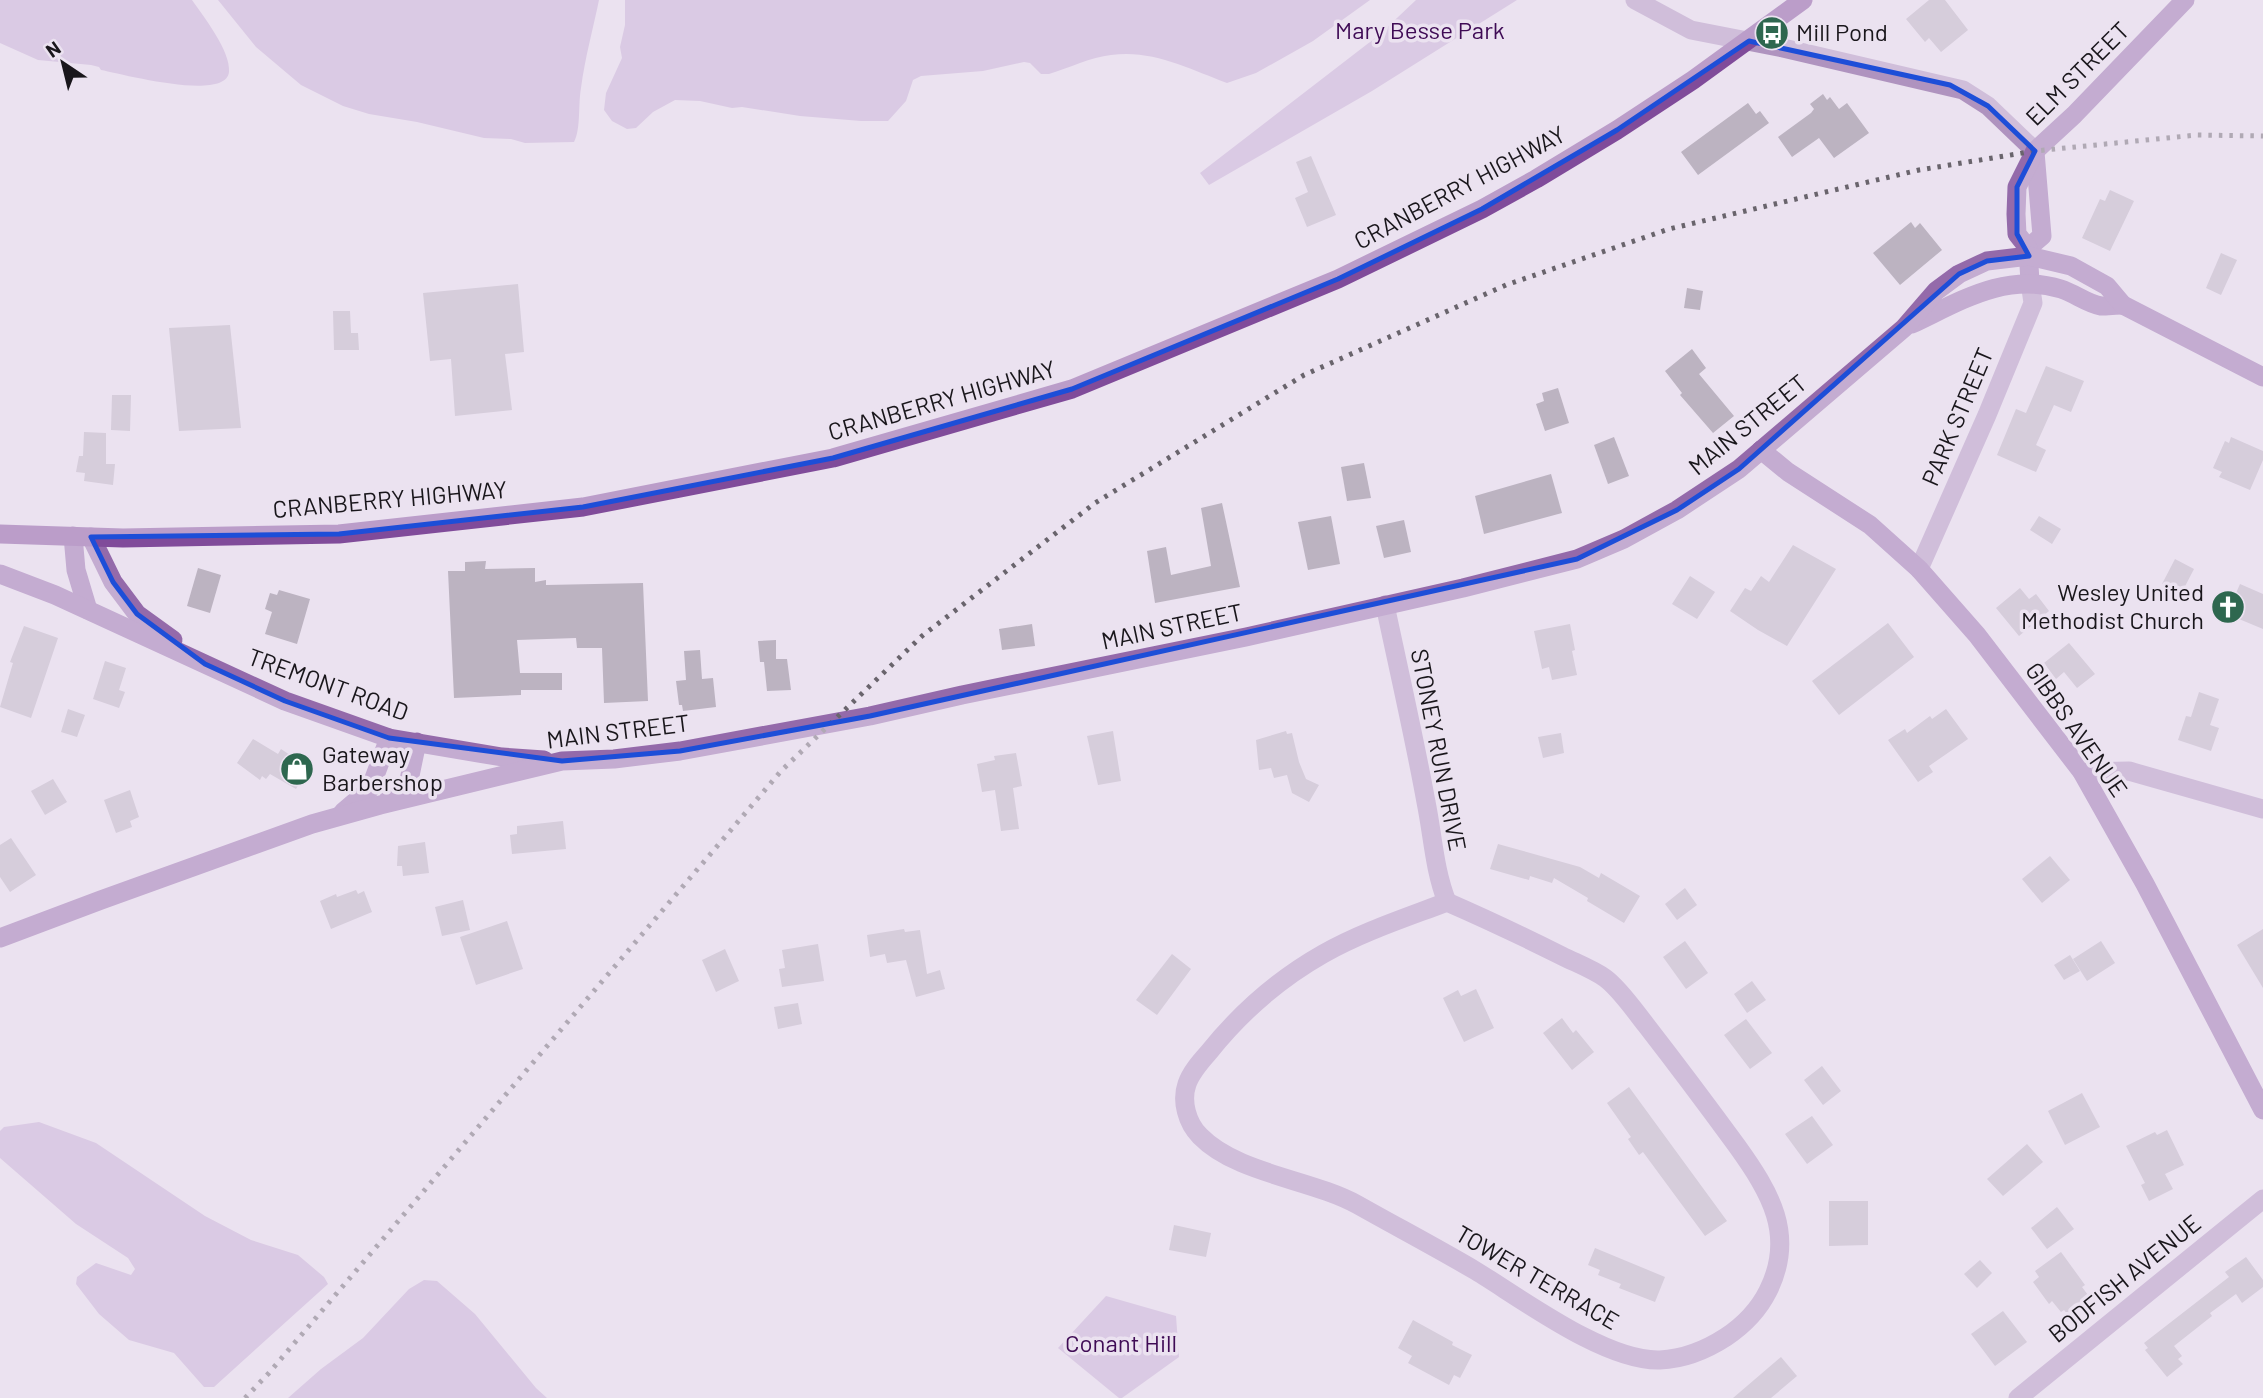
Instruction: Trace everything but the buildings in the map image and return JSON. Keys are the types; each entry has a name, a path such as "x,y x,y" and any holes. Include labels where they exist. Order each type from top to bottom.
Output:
{"main road":[{"name":"CRANBERRY HIGHWAY","path":"0,534 82,537 339,534 583,507 833,458 1072,389 1326,284 1482,209 1617,130 1749,41 1804,0"},
{"name":"ELM STREET","path":"2031,282 2028,252 2017,234 2017,187 2035,151 2074,115 2185,0"},
{"name":"MAIN STREET","path":"0,939 113,895 312,824 562,761 614,759 680,751 859,718 1246,637 1577,559 1624,539 1677,510 1740,469 1905,328 1936,291 1959,274 1987,261 2028,252 2071,266 2107,286 2123,305 2263,377"},
{"name":"MAIN STREET","path":"1905,328 1975,295 2004,285 2031,282 2062,289 2099,306 2123,305"},
{"name":"GIBBS AVENUE","path":"1761,450 1788,472 1870,525 1919,569 1977,635 2081,772 2145,884 2263,1110"},
{"path":"82,537 76,570 88,610"},
{"name":"TREMONT ROAD","path":"82,537 137,614 205,664"},
{"name":"TREMONT ROAD","path":"0,574 88,610 285,701 389,737 502,757 562,761"},
{"name":"MAIN STREET","path":"337,817 370,789 389,737"},
{"name":"MAIN STREET","path":"380,805 408,785 417,742"}],"street":[{"path":"1635,0 1691,30 1963,90 1988,106 2035,151"},
{"name":"PARK STREET","path":"1919,569 2033,303 2031,282"},
{"name":"STONEY RUN DRIVE","path":"1385,605 1427,804 1433,856 1447,902"},
{"path":"2081,772 2129,771 2263,809"},
{"name":"TOWER TERRACE","path":"1447,902 1499,924 1606,978 1683,1073 1739,1149 1770,1197 1778,1218 1780,1251 1775,1278 1763,1302 1744,1325 1716,1344 1687,1356 1657,1360 1607,1348 1343,1197 1239,1161 1215,1149 1196,1132 1185,1110 1186,1086 1216,1043 1253,1004 1275,985 1321,955 1365,933 1447,902"},
{"name":"BODFISH AVENUE","path":"2018,1398 2263,1199"}],"highlighted area":[{"path":"1749,41 1950,85 1988,106 2035,151 2017,187 2017,234 2029,256 1987,261 1959,274 1739,469 1677,510 1577,559 870,716 680,751 562,761 389,738 285,701 205,664 137,614 113,582 91,537 339,534 583,507 833,458 1072,389 1338,279 1482,209 1617,130"}],"green space":[{"path":"0,0 192,0 221,44 229,72 224,81 193,86 129,76 91,65 38,60 0,43"},
{"path":"218,0 599,0 583,77 576,137 574,142 525,143 511,139 484,138 343,106 301,85 256,47"},
{"path":"625,0 1370,0 1313,41 1256,73 1227,83 1156,58 1111,55 1049,74 1041,74 1030,63 1024,62 983,71 921,76 913,80 906,101 888,121 800,116 742,107 732,108 700,101 675,100 653,112 636,128 627,129 612,121 604,110 606,93 622,58 620,47 625,25"},
{"name":"Mary Besse Park","path":"1416,0 1517,0 1372,91 1209,185 1200,173 1379,35"},
{"path":"39,1122 96,1143 205,1216 251,1240 298,1255 324,1277 328,1284 214,1387 204,1387 174,1353 129,1340 99,1314 76,1284 77,1277 96,1263 131,1275 135,1269 128,1258 76,1224 0,1158 0,1131 4,1127"},
{"path":"424,1280 437,1281 475,1314 547,1398 288,1398 363,1338 409,1289"},
{"name":"Conant Hill","path":"1106,1296 1176,1316 1179,1357 1122,1398 1058,1348"}],"railway":[{"path":"245,1398 781,771 922,636 1095,503 1304,375 1506,285 1669,229 1919,170 2035,151 2197,135 2263,136"}],"place":[{"name":"Mill Pond","path":"1772,33"},
{"name":"Wesley United Methodist Church","path":"2228,607"},
{"name":"Gateway Barbershop","path":"297,769"}]}
